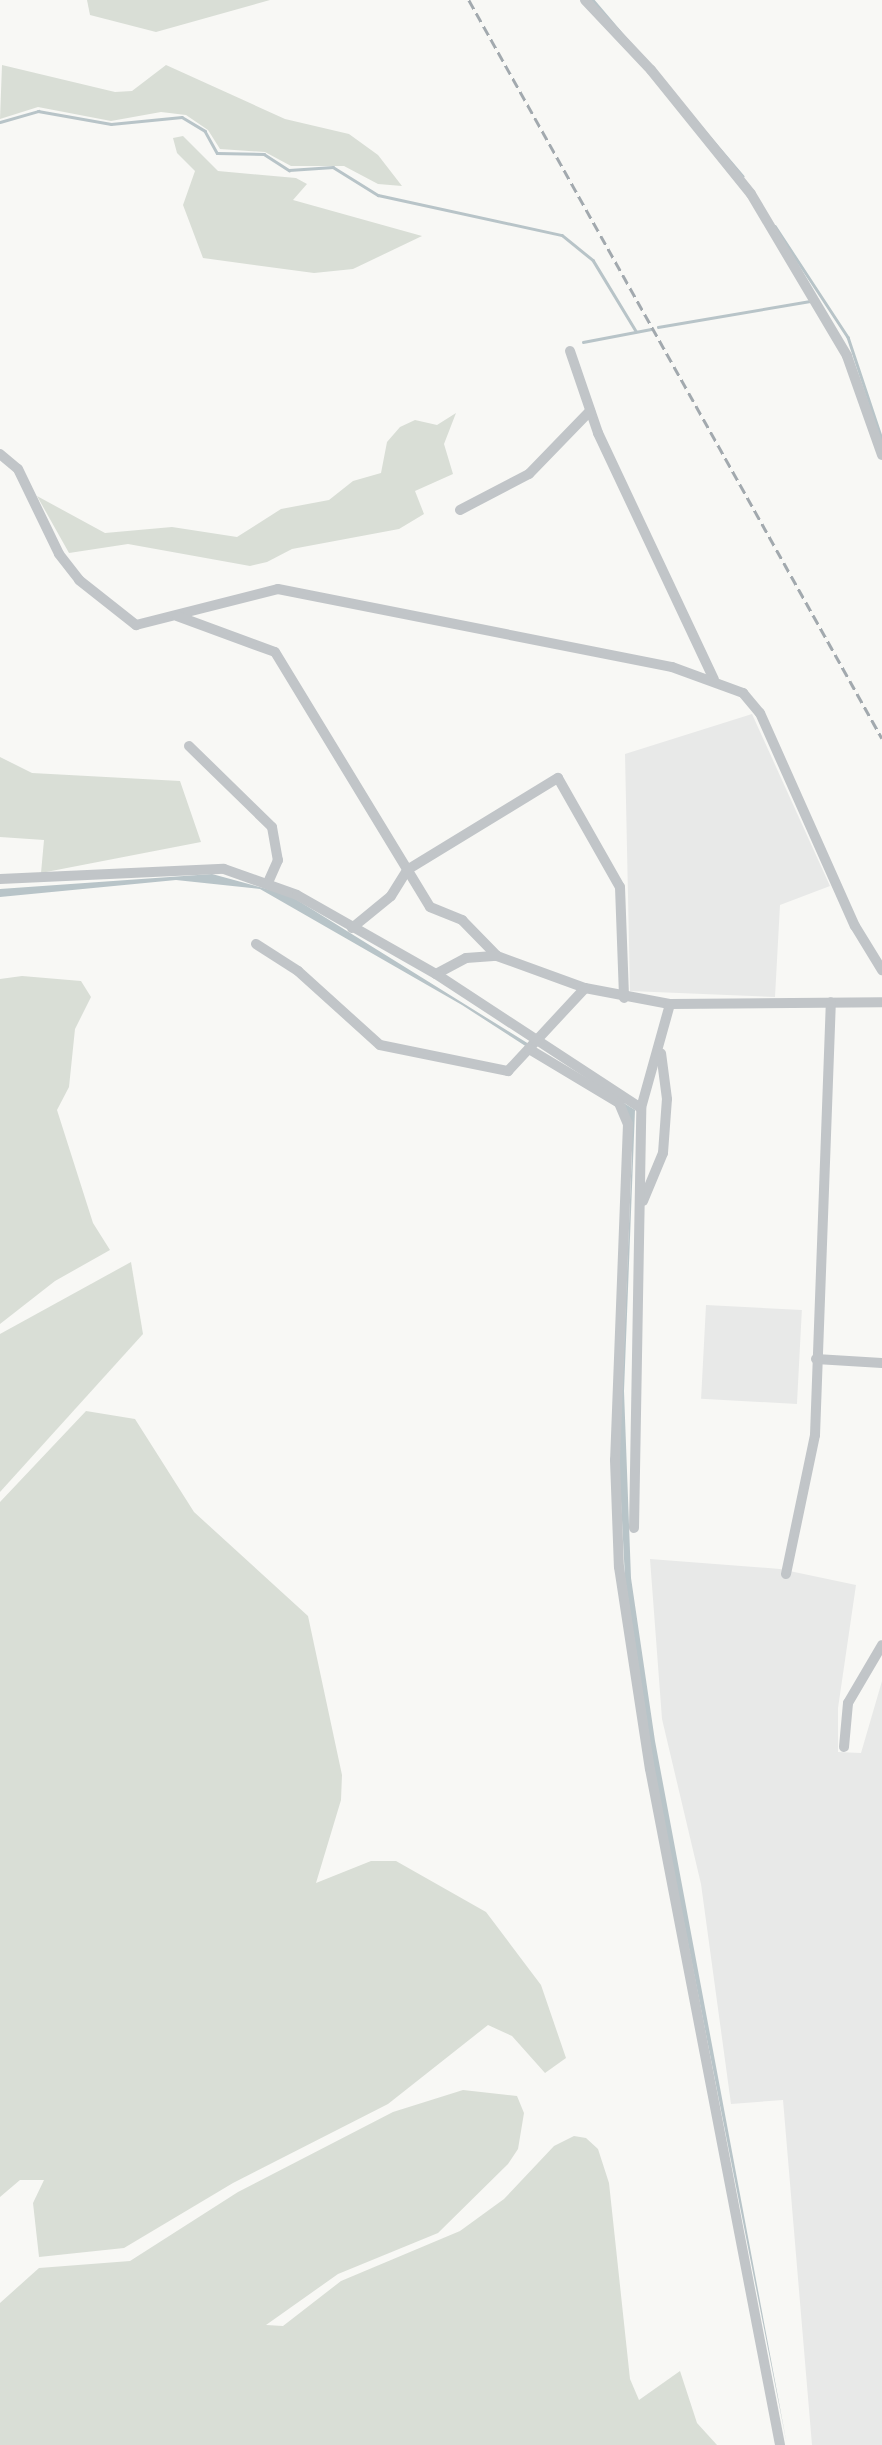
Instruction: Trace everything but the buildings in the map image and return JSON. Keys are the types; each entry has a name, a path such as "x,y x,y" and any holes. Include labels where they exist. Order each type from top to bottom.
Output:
{"street":[{"path":"585,0 751,194 847,356 882,455"},
{"path":"570,351 590,411 715,679"},
{"path":"460,510 529,474 590,411"},
{"path":"0,454 18,469 59,554 109,608 136,625 278,589 715,679 743,693 760,713 855,926 882,970"},
{"path":"176,616 275,652 430,907 462,920 497,956"},
{"path":"189,746 272,827 278,860 269,880"},
{"path":"352,928 391,896 407,870 558,778 620,887 624,998"},
{"path":"0,879 183,867 269,880 436,974 619,1103 628,1124 615,1460 619,1567 650,1769 780,2445"},
{"path":"257,944 298,971 380,1045 508,1071 585,988"},
{"path":"436,974 466,958 497,956 585,988 624,998 670,1004 882,1002"},
{"path":"786,1574 815,1435 831,1002"},
{"path":"634,1528 641,1108 661,1050 670,1004"},
{"path":"533,1044 641,1108"},
{"path":"641,1204 663,1153 667,1099 661,1050"},
{"path":"816,1359 882,1363"},
{"path":"844,1747 848,1703 882,1646"}],"shaded area":[{"path":"87,0 270,0 156,32 90,15"},
{"path":"2,65 115,92 132,91 166,65 285,119 349,134 378,155 402,186 378,184 344,166 291,166 265,152 220,149 208,130 186,115 161,112 111,121 38,107 0,119"},
{"path":"183,136 218,171 296,178 307,184 293,200 422,236 353,269 314,273 203,258 183,205 195,171 177,153 173,138"},
{"path":"456,413 444,444 453,474 415,491 424,514 399,529 292,549 267,562 250,566 128,544 69,553 37,496 105,533 172,527 237,537 281,509 329,500 353,481 381,473 387,442 400,427 415,420 437,425"},
{"path":"752,714 830,886 780,905 775,997 630,991 625,754"},
{"path":"0,757 32,773 180,781 201,842 41,873 44,840 0,837"},
{"path":"212,874 289,895 635,1110 624,1391 631,1578 655,1741 787,2445 656,1781 625,1578 619,1463 632,1152 626,1111 462,1005 260,889 176,880 0,897 0,889"},
{"path":"22,976 81,981 91,997 75,1029 69,1087 57,1110 93,1223 110,1250 55,1281 0,1324 0,979"},
{"path":"131,1262 143,1334 0,1492 0,1334"},
{"path":"706,1305 802,1310 797,1404 701,1399"},
{"path":"86,1411 135,1419 194,1512 308,1616 342,1775 341,1800 316,1883 371,1861 396,1861 486,1912 541,1985 566,2058 545,2073 512,2036 488,2025 388,2104 233,2183 124,2248 39,2257 33,2203 44,2180 20,2180 0,2197 0,1502"},
{"path":"650,1559 780,1569 856,1585 838,1708 838,1752 861,1753 882,1681 882,2445 812,2445 783,2100 731,2104 701,1884 662,1719"},
{"path":"463,2090 517,2096 524,2113 518,2149 508,2164 438,2233 338,2274 266,2325 283,2326 341,2281 460,2231 504,2199 554,2146 574,2136 586,2138 598,2149 609,2183 630,2379 639,2400 680,2371 697,2423 717,2445 0,2445 0,2303 39,2268 130,2261 238,2192 393,2112"}],"waterway":[{"path":"593,0 743,176"},
{"path":"0,122 38,111 111,124 182,117 205,131 217,153 264,154 289,170 333,167 378,195 562,235 593,260 636,331"},
{"path":"775,226 848,337 882,439"},
{"path":"658,327 810,301"},
{"path":"583,342 651,329"}],"railway":[{"path":"469,0 882,738"}]}
